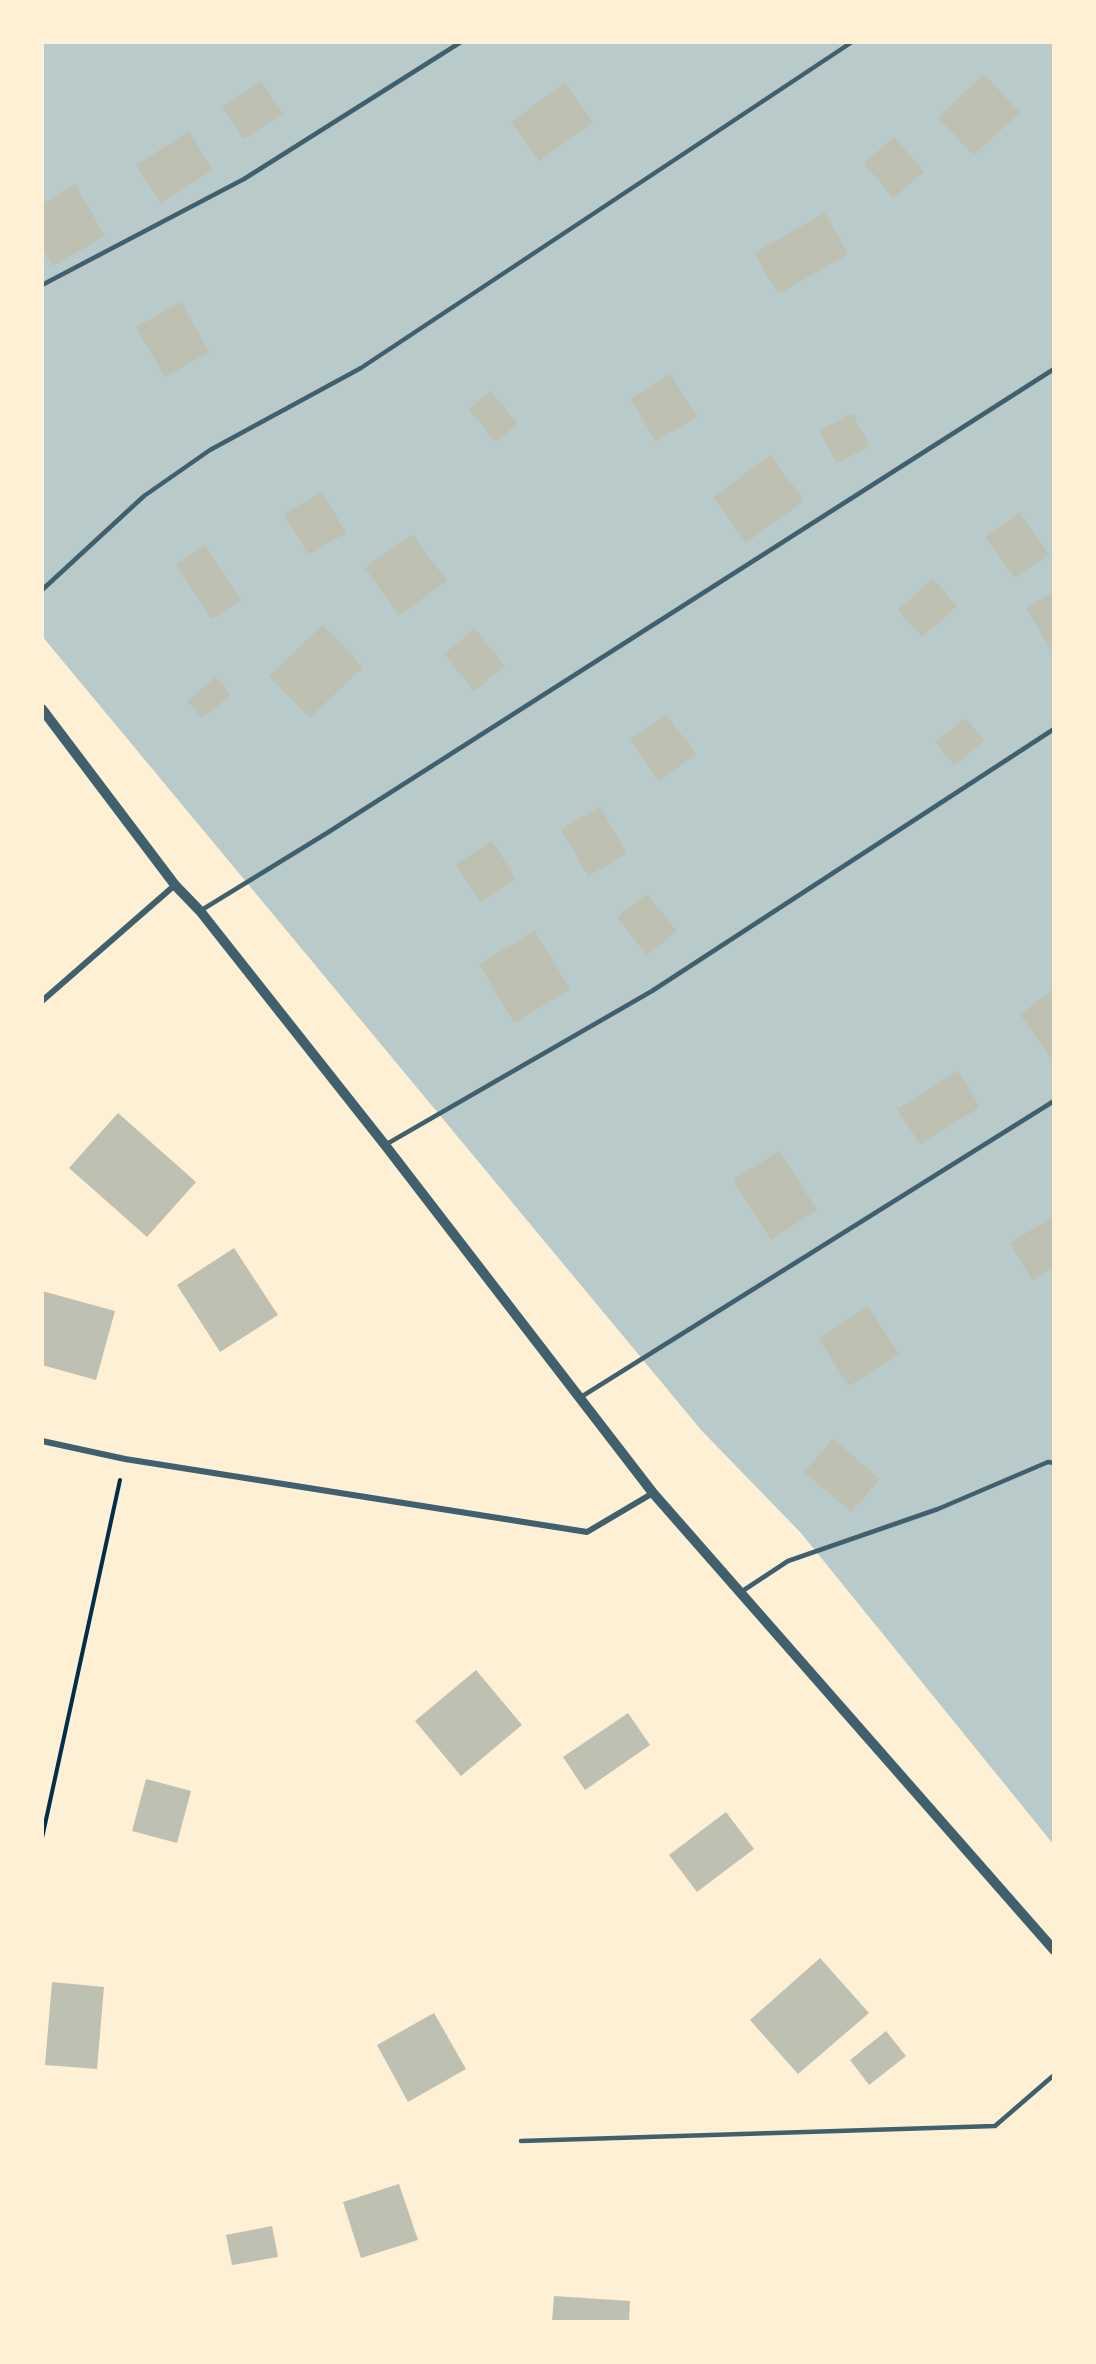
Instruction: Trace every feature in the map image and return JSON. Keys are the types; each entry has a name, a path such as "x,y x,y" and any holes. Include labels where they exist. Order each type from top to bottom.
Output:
{"street":[{"path":"42,710 175,885 200,911 385,1145 653,1493 1054,1950"},
{"path":"42,1001 175,885"},
{"path":"42,1441 125,1459 587,1532 653,1493"}],"lane":[{"path":"42,285 244,179 461,42"},
{"path":"42,590 144,496 210,450 361,368 852,42"},
{"path":"200,911 338,826 1054,369"},
{"path":"385,1145 652,991 1054,729"},
{"path":"579,1398 1054,1101"},
{"path":"739,1593 788,1561 938,1509 1052,1461"},
{"path":"521,2141 995,2126 1054,2075"}],"path":[{"path":"42,1838 125,1459"}],"shaded area":[{"path":"42,42 1054,42 1054,1845 801,1533 702,1431 42,636"}],"building":[{"path":"984,74 1020,113 973,155 938,117"},
{"path":"261,81 283,113 244,139 222,108"},
{"path":"565,83 593,122 539,161 511,122"},
{"path":"189,131 213,170 161,203 136,165"},
{"path":"894,137 924,172 893,198 864,163"},
{"path":"75,184 105,236 53,266 42,247 42,204"},
{"path":"825,213 848,254 778,294 754,253"},
{"path":"181,302 209,352 165,377 136,327"},
{"path":"671,374 697,417 656,441 630,399"},
{"path":"491,391 518,424 495,442 469,409"},
{"path":"852,413 870,446 837,463 819,431"},
{"path":"771,455 804,501 746,543 713,497"},
{"path":"322,492 346,533 308,554 284,514"},
{"path":"1019,513 1049,554 1015,578 985,537"},
{"path":"412,534 447,581 399,615 365,568"},
{"path":"205,545 241,600 212,619 176,564"},
{"path":"933,579 957,606 922,637 898,610"},
{"path":"1054,591 1054,654 1026,609"},
{"path":"323,625 363,667 310,718 269,676"},
{"path":"475,629 505,666 474,691 444,654"},
{"path":"216,677 231,695 202,718 187,701"},
{"path":"666,714 696,754 659,781 630,740"},
{"path":"966,718 984,741 954,765 935,742"},
{"path":"600,807 627,854 588,876 561,829"},
{"path":"492,841 516,879 480,902 456,864"},
{"path":"647,894 677,931 647,955 617,917"},
{"path":"535,931 570,989 514,1023 479,964"},
{"path":"1054,990 1054,1061 1053,1061 1020,1014"},
{"path":"958,1071 980,1107 920,1144 897,1109"},
{"path":"118,1113 196,1182 147,1237 69,1168"},
{"path":"779,1151 817,1210 771,1240 733,1180"},
{"path":"1054,1216 1054,1267 1032,1280 1010,1243"},
{"path":"234,1248 278,1315 220,1352 177,1285"},
{"path":"42,1291 115,1311 96,1380 42,1365"},
{"path":"868,1306 899,1354 849,1386 818,1338"},
{"path":"833,1439 880,1479 851,1512 804,1472"},
{"path":"476,1670 522,1725 461,1776 415,1721"},
{"path":"628,1713 650,1745 585,1790 563,1757"},
{"path":"146,1779 191,1791 177,1843 132,1831"},
{"path":"726,1812 754,1849 697,1892 669,1855"},
{"path":"820,1958 869,2013 798,2074 750,2020"},
{"path":"52,1982 104,1987 97,2069 45,2065"},
{"path":"434,2013 466,2069 408,2102 377,2045"},
{"path":"886,2031 906,2056 869,2085 850,2060"},
{"path":"399,2184 418,2240 361,2258 343,2202"},
{"path":"272,2226 278,2257 232,2265 226,2235"},
{"path":"554,2296 630,2301 629,2322 552,2322"}]}
